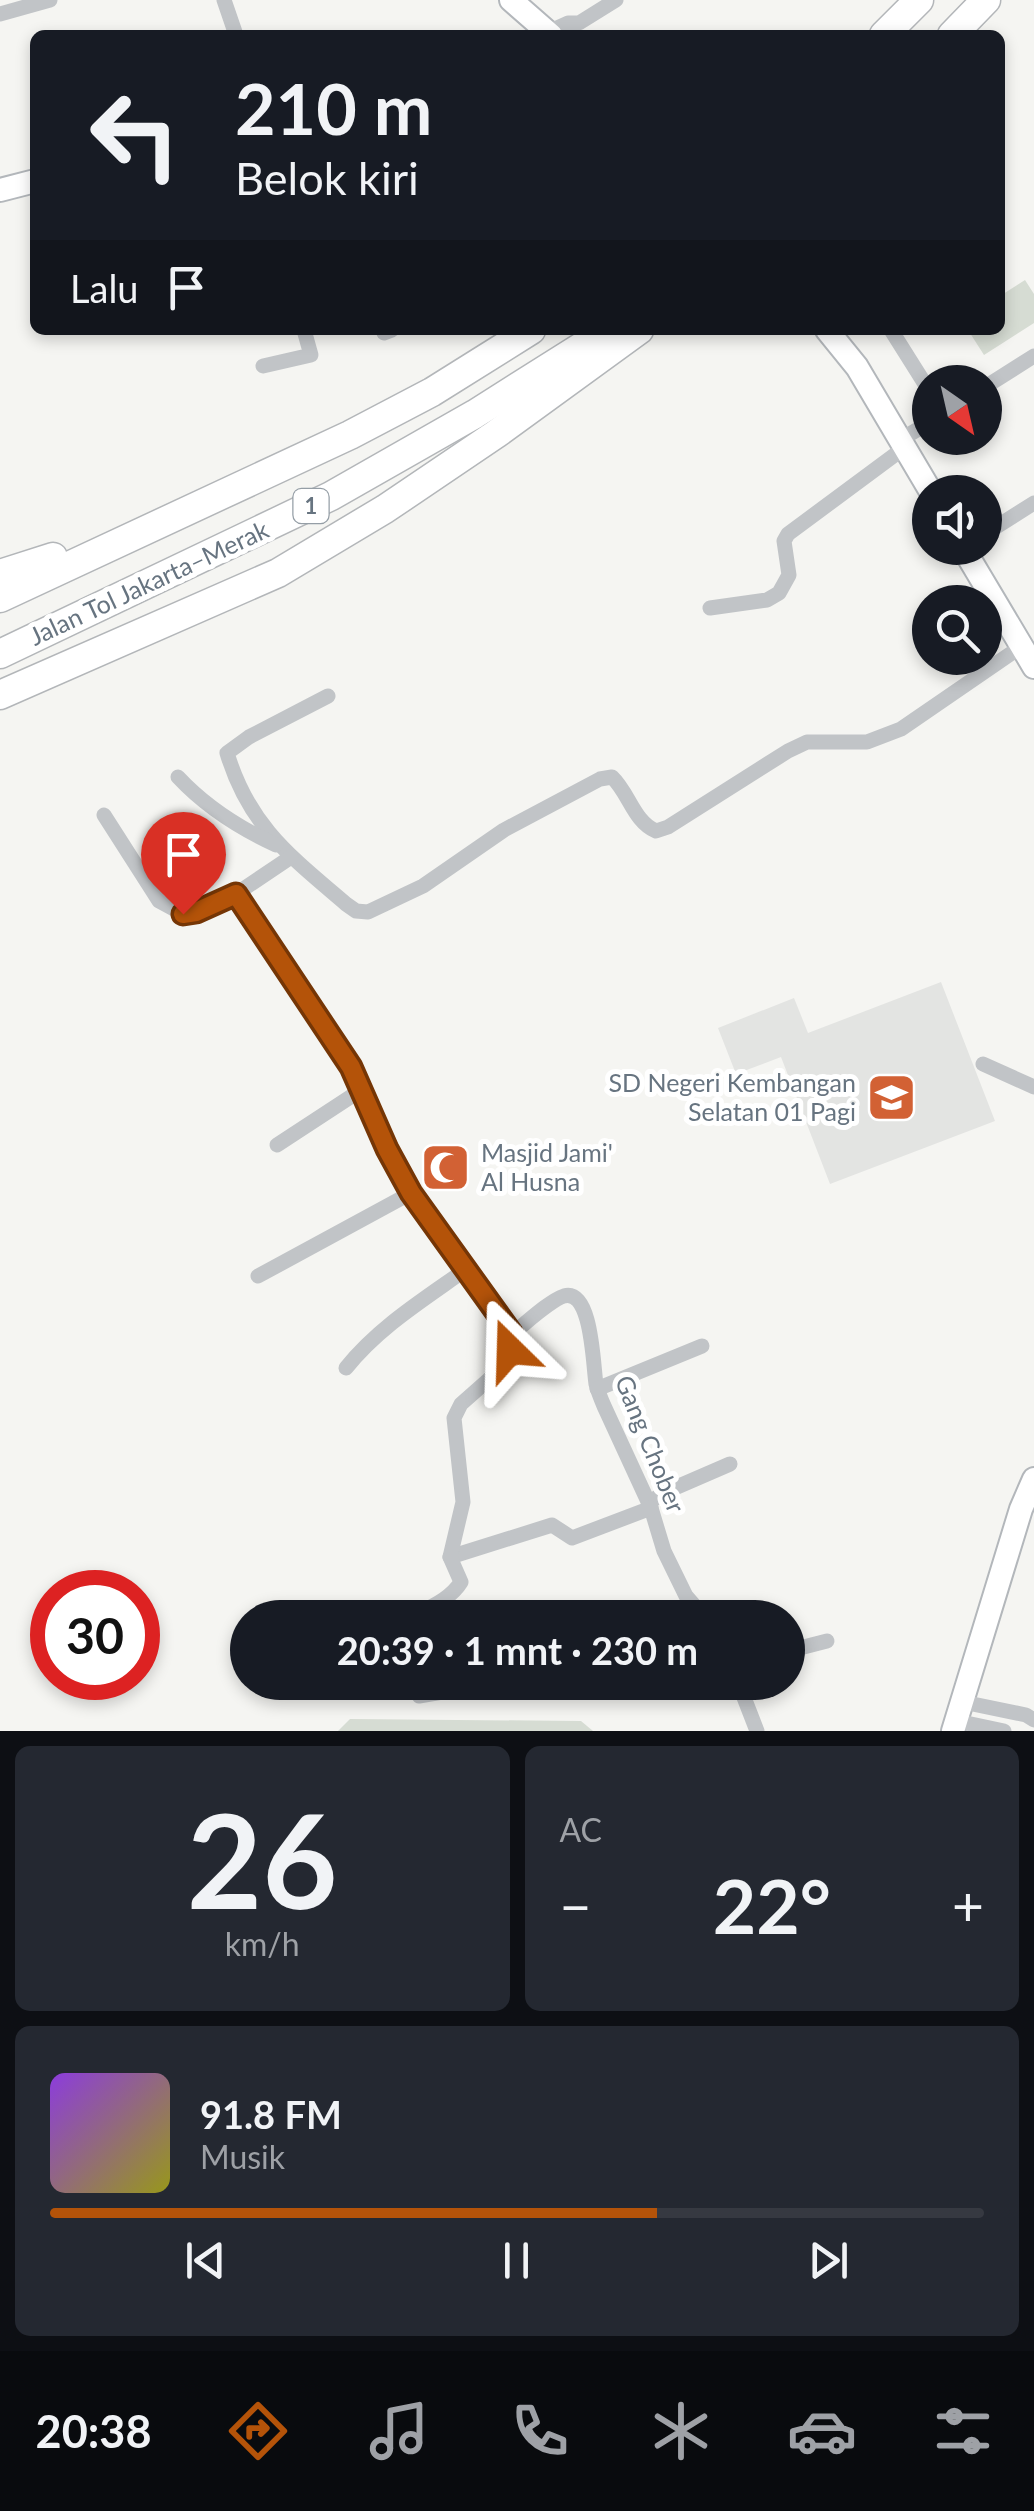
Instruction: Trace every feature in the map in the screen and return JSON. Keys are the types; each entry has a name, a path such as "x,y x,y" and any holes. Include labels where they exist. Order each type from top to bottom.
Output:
{"highway":[{"path":"889,30 919,0"},
{"path":"957,30 986,0"},
{"name":"Jalan Tol Jakarta–Merak","path":"0,598 350,435 432,392 524,335"},
{"name":"Jalan Tol Jakarta–Merak","path":"0,654 331,496 476,414 600,335"},
{"path":"0,695 278,573 480,445 632,335"},
{"path":"0,574 140,531"}],"main road":[{"path":"511,0 542,30"},
{"path":"0,190 30,182"},
{"path":"831,335 857,367 921,475"},
{"path":"974,565 1028,656"},
{"path":"958,1718 1028,1514 1034,1480"}],"street":[{"path":"0,14 50,0"},
{"path":"224,0 234,30"},
{"path":"554,30 579,23 616,0"},
{"path":"263,366 310,355 305,335"},
{"path":"894,335 913,365"},
{"path":"1002,376 1034,356"},
{"path":"710,608 775,596 789,575 786,537 912,436"},
{"path":"1002,523 1034,503"},
{"path":"178,777 196,796 244,830 285,852 356,911 368,912 422,886 504,830 600,779 612,777 646,827 656,831 788,751 808,742 867,742 900,730 1028,656"},
{"path":"285,852 251,808 235,778 228,753 250,737 328,696"},
{"path":"104,815 159,901 183,914 236,894 285,852"},
{"path":"236,894 351,1067 411,1193 512,1334 504,1366 457,1409 454,1428 464,1502 450,1557 461,1582 443,1600"},
{"path":"983,1064 1034,1088"},
{"path":"277,1145 361,1090"},
{"path":"258,1276 411,1193"},
{"path":"346,1368 384,1328 466,1270"},
{"name":"Gang Chober","path":"512,1334 558,1299 576,1297 586,1316 597,1389 650,1506 664,1551 690,1600"},
{"path":"597,1389 702,1346"},
{"path":"450,1557 552,1524 572,1538 650,1506 663,1493 730,1464"},
{"path":"805,1647 828,1642"},
{"path":"745,1700 757,1731"},
{"path":"958,1718 1026,1715 1034,1720"},
{"path":"958,1718 1004,1731"}],"shaded area":[{"path":"1025,280 1034,294 1034,323 984,355 971,335 1005,335 1005,293"},
{"name":"SD Negeri Kembangan Selatan 01 Pagi","path":"941,982 995,1121 830,1184 781,1057 736,1074 718,1028 794,998 808,1033"},
{"path":"350,1719 581,1721 593,1731 338,1731"}],"place":[{"name":"SD Negeri Kembangan Selatan 01 Pagi","path":"891,1097"},
{"name":"Masjid Jami' Al Husna","path":"446,1167"}],"route":[{"path":"183,914 236,894 351,1067 411,1193 512,1334 510,1350"}]}
